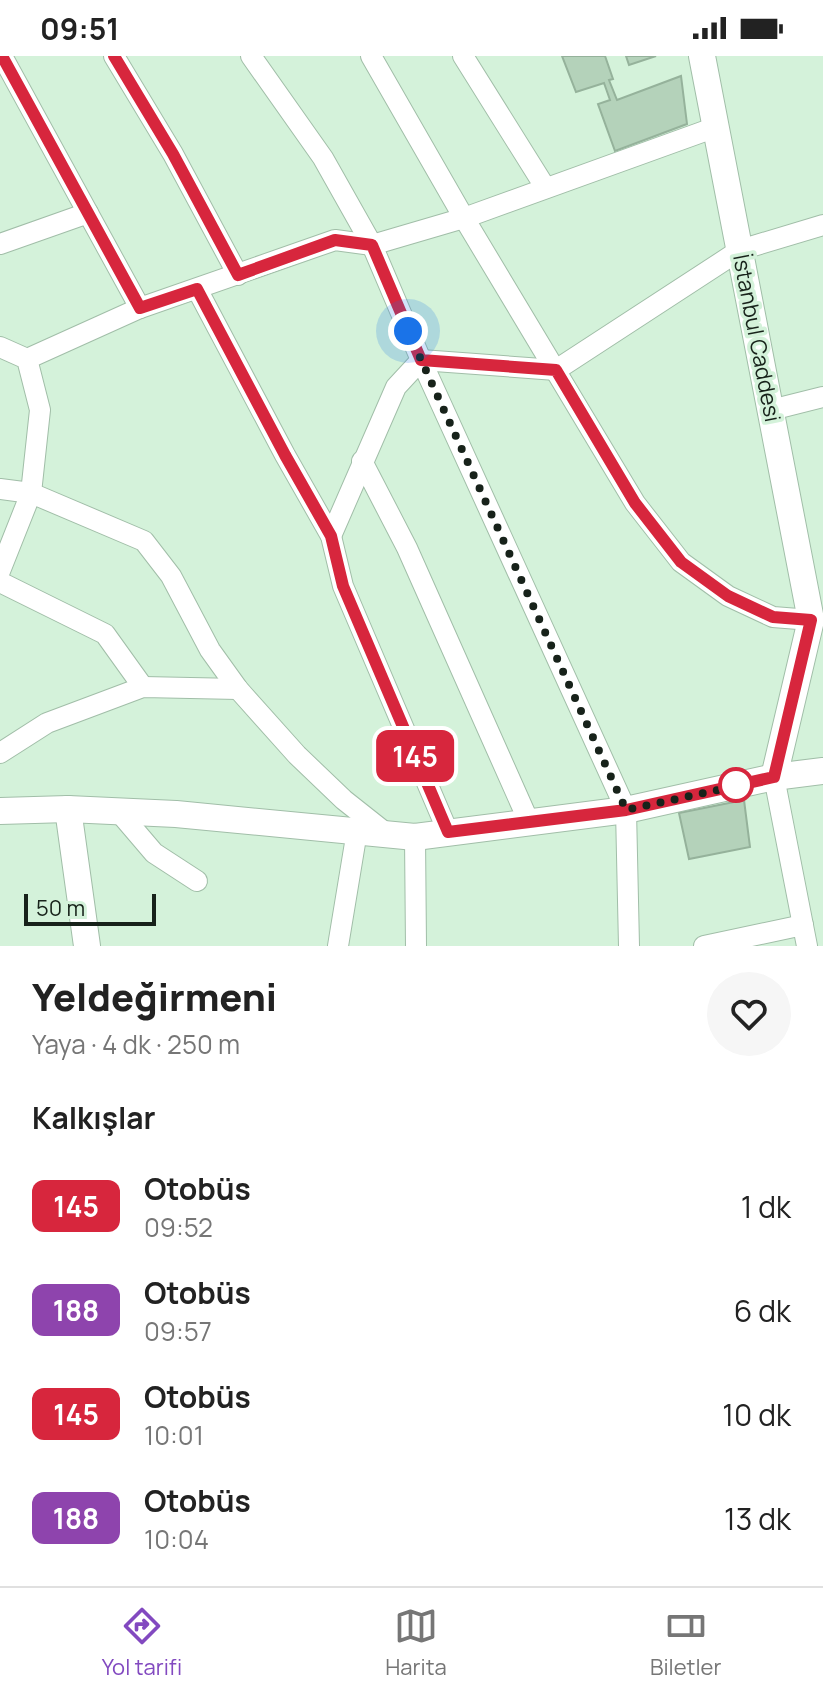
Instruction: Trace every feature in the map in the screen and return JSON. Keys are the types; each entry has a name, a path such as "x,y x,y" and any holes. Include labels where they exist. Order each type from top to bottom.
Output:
{"street":[{"path":"2,56 140,308"},
{"path":"114,56 173,154 238,275"},
{"path":"251,56 323,158 372,245 421,360 626,810 629,946"},
{"path":"371,56 635,503 681,562 728,596 773,617 817,628 774,777 805,936 704,946"},
{"path":"463,56 545,187"},
{"name":"İstanbul Caddesi","path":"702,56 817,628"},
{"path":"0,347 27,359 140,308 335,240 372,245 464,218 716,127"},
{"path":"0,244 88,213"},
{"path":"421,360 556,370 740,250 823,225"},
{"path":"197,289 331,536 343,586 448,832"},
{"path":"0,571 31,493 40,410 27,359"},
{"path":"331,536 396,387 421,360"},
{"path":"771,410 823,397"},
{"path":"362,461 407,548 529,822"},
{"path":"0,489 31,493 144,541 171,576 210,650 238,689 297,755 344,800 387,834"},
{"path":"0,582 105,634 143,687"},
{"path":"0,753 47,723 143,687 238,689"},
{"path":"0,811 68,809 119,812 302,824 415,837 626,810 774,777 823,771"},
{"path":"68,809 87,946"},
{"path":"119,812 154,853 197,881"},
{"path":"338,946 357,831"},
{"path":"415,837 416,946"}],"building":[{"path":"562,56 605,56 613,79 609,80 617,100 681,76 687,124 615,151 598,104 610,100 604,83 576,92"},
{"path":"626,56 656,56 629,65"},
{"path":"744,800 750,847 689,859 679,813"}],"bus line":[{"name":"145","path":"2,56 140,308 197,289 331,536 343,586 448,832 626,810 774,777 811,620 773,617 728,596 681,562 635,503 556,370 421,360 372,245 335,240 238,275 173,154 114,56"}],"route":[{"path":"408,331 626,810 745,784 736,785"}]}
